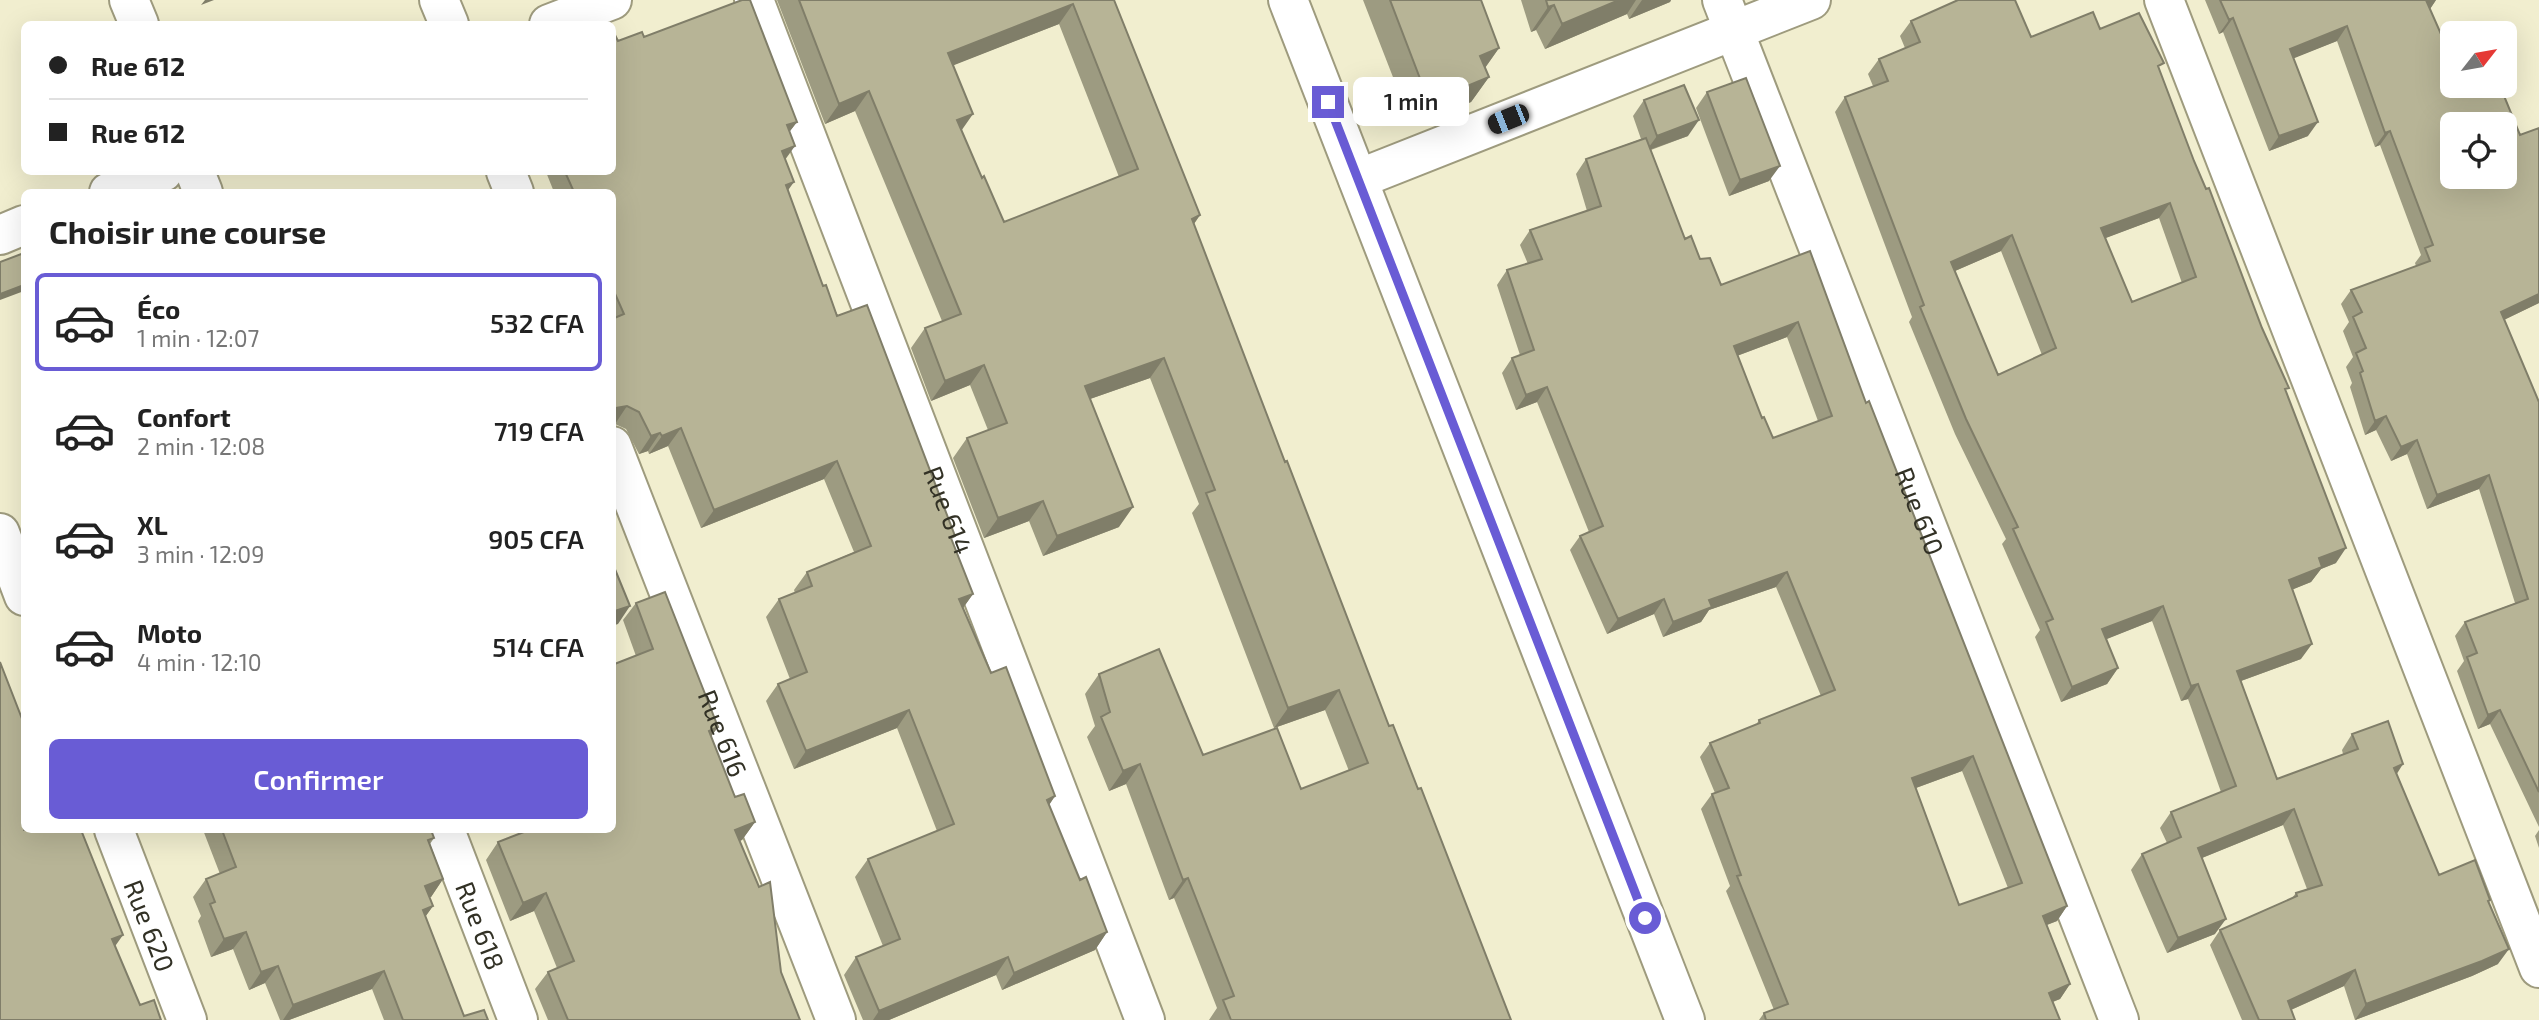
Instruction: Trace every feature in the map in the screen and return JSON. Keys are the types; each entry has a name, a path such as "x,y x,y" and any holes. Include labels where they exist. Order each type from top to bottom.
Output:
{"street":[{"path":"129,0 138,21"},
{"path":"439,0 448,21"},
{"path":"557,21 612,0"},
{"name":"Rue 614","path":"754,0 1145,1020"},
{"path":"1288,0 1685,1020"},
{"path":"1358,179 1728,15 1811,0"},
{"path":"2164,0 2539,968"},
{"name":"Rue 610","path":"1728,15 2119,1020"},
{"path":"117,189 155,175"},
{"path":"0,234 21,226"},
{"name":"Rue 616","path":"616,456 836,1020"},
{"path":"0,533 21,588"},
{"name":"Rue 620","path":"115,833 187,1020"},
{"name":"Rue 618","path":"446,833 518,1020"}],"building":[{"path":"742,0 750,0 797,122 787,125 795,146 782,151 794,182 786,185 823,286 826,285 837,316 867,305 955,536 951,538 973,594 959,599 991,673 1006,667 1055,796 1047,800 1080,880 1086,877 1107,932 1014,973 1008,957 879,1011 856,957 900,939 868,859 954,824 909,710 806,751 778,684 807,672 779,599 812,586 807,572 871,546 837,461 714,510 681,428 662,436 660,433 651,436 639,412 627,406 616,408 616,317 624,314 616,296 616,189 573,189 566,175 616,175 616,37 618,41 642,32 644,37"},
{"path":"799,0 1114,0 1200,215 1192,219 1285,462 1287,461 1389,726 1393,725 1418,789 1421,788 1511,1020 1231,1020 1223,1000 1234,996 1188,878 1183,880 1140,764 1123,771 1101,717 1110,712 1099,674 1159,649 1203,755 1277,728 1301,789 1368,763 1339,690 1288,708 1206,493 1215,490 1164,358 1085,386 1133,507 1057,536 1043,501 998,518 967,438 1007,423 984,365 945,381 925,328 961,314 869,91 839,104","holes":["1073,4 1138,169 1004,222 957,120 973,114 948,53"]},
{"path":"1390,0 1481,0 1499,48 1480,56 1489,77 1429,102"},
{"path":"1546,0 1619,0 1562,24 1554,5 1548,7"},
{"path":"1958,0 2015,0 2031,37 2093,12 2100,29 2139,13 2164,63 2158,66 2194,161 2206,189 2209,188 2262,328 2289,388 2285,389 2346,548 2319,558 2322,567 2289,580 2312,644 2237,671 2277,779 2358,749 2352,734 2388,721 2403,764 2394,768 2439,875 2475,860 2490,900 2488,901 2509,949 2366,1004 2355,970 2288,1001 2295,1020 2259,1020 2220,930 2297,896 2296,893 2322,885 2294,809 2198,848 2226,919 2178,938 2142,854 2181,837 2171,812 2236,786 2198,684 2191,686 2163,606 2102,629 2118,668 2072,687 2046,622 2053,619 2013,529 2018,527 1966,419 1920,307 1924,305 1845,97 1888,81 1879,59 1920,42 1911,21","holes":["2170,203 2196,277 2132,302 2101,228","2012,235 2056,348 1998,375 1951,262"]},
{"path":"2220,0 2426,0 2440,32 2440,98 2505,98 2511,112 2440,112 2440,189 2517,189 2517,128 2520,135 2539,128 2539,294 2501,312 2539,402 2539,792 2500,710 2488,715 2467,657 2477,653 2465,622 2528,599 2489,475 2437,495 2417,440 2401,447 2386,416 2375,421 2360,373 2363,371 2356,353 2366,348 2353,317 2362,312 2351,290 2430,261 2425,248 2433,245 2390,131 2385,133 2347,26 2290,49 2318,122 2279,136 2233,18 2229,20"},
{"path":"1746,78 1780,166 1740,180 1707,92"},
{"path":"1684,85 1699,120 1657,136 1644,100"},
{"path":"1646,138 1685,239 1691,236 1700,259 1710,258 1721,285 1810,251 1866,403 1869,401 2067,906 2043,916 2070,984 2049,993 2060,1020 1766,1020 1764,1013 1788,1004 1737,876 1741,875 1712,794 1729,788 1710,743 1835,690 1787,572 1709,600 1712,607 1673,622 1664,599 1618,619 1580,536 1603,526 1547,387 1526,395 1512,358 1534,350 1507,270 1542,259 1530,230 1601,206 1586,159","holes":["1798,322 1832,416 1773,438 1764,417 1762,418 1734,346","1973,756 2022,883 1959,905 1912,778"]},
{"path":"21,254 21,286 0,294 0,262"},
{"path":"616,572 630,606 616,611"},
{"path":"665,592 718,727 709,731 735,797 744,794 755,822 735,830 759,887 770,882 781,972 800,1020 568,1020 548,972 574,961 546,893 523,903 498,842 521,833 616,833 616,663 653,649 636,603"},
{"path":"0,662 21,716 21,833 82,833 123,935 112,939 140,1005 154,1000 161,1020 0,1020"},
{"path":"223,833 432,833 434,838 428,840 443,879 425,886 433,906 423,910 464,1016 484,1010 488,1020 403,1020 384,971 293,1005 278,966 261,972 246,932 224,939 210,904 215,902 206,879 236,867"}],"route":[{"path":"1328,102 1645,918"}]}
